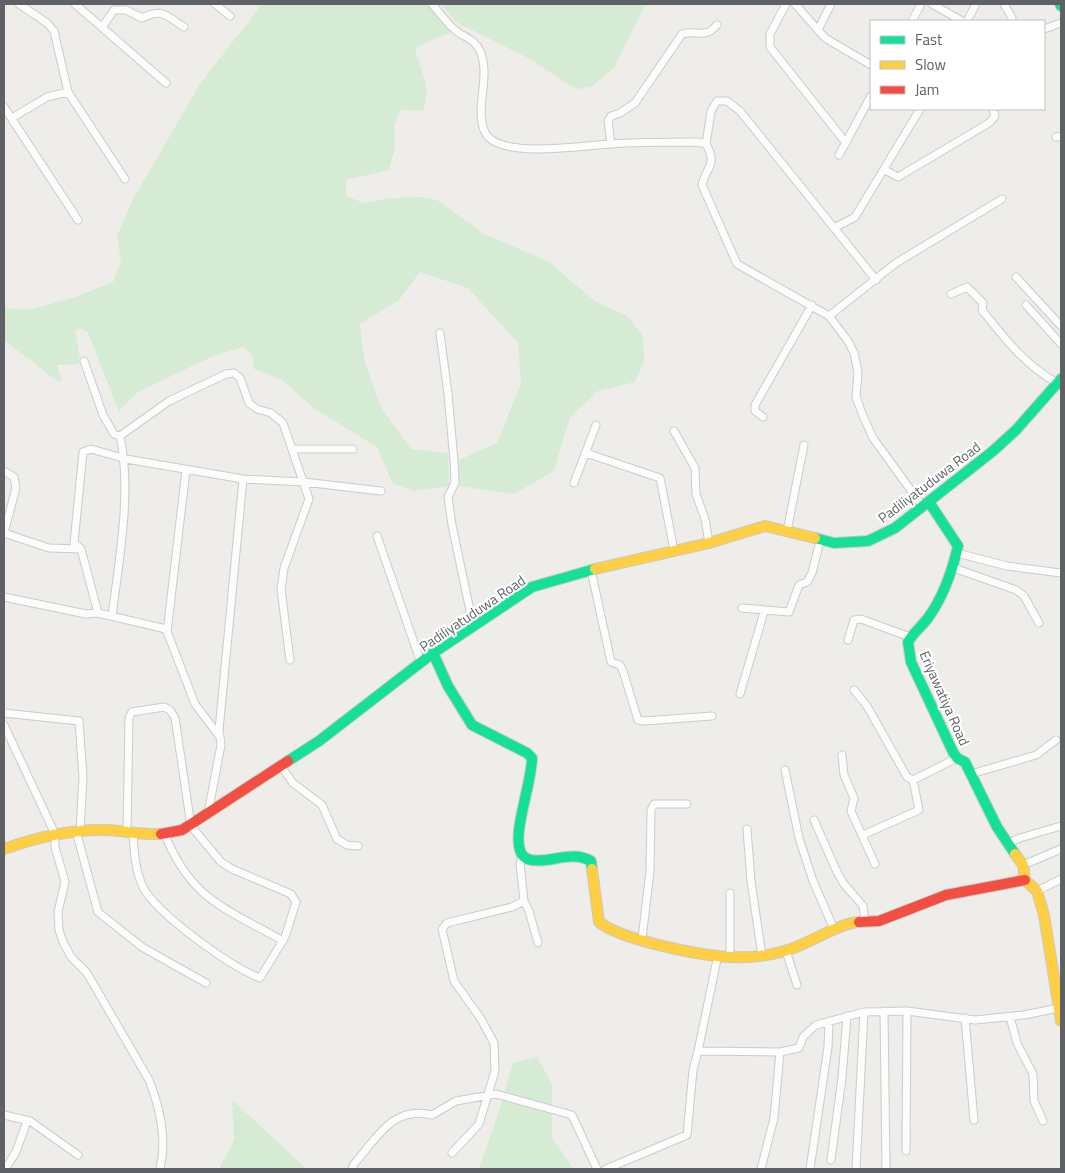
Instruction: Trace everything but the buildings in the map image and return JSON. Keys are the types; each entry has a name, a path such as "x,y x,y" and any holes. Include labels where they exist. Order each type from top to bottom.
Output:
{"street":[{"path":"20,4 47,22 54,31 68,92 125,179"},
{"path":"75,4 103,26 166,83"},
{"path":"215,4 230,16"},
{"path":"432,4 456,31 469,37 480,51 484,77 481,110 484,130 493,141 514,147 546,150 610,144 698,142 706,144"},
{"path":"786,4 770,34 770,47 846,143"},
{"path":"795,4 824,38 870,64"},
{"path":"818,30 831,4"},
{"path":"913,20 921,4"},
{"path":"932,4 960,20"},
{"path":"968,20 976,4"},
{"path":"1004,4 1012,18"},
{"path":"103,26 114,10 126,10 142,18 156,11 161,11 184,28"},
{"path":"1045,29 1061,23"},
{"path":"610,144 608,121 611,116 636,103 682,34 692,31 703,34 711,32 717,24"},
{"path":"12,118 47,97 68,92"},
{"path":"839,155 870,98"},
{"path":"876,280 807,197 740,111 727,101 717,101 711,111 706,144 710,151 711,168 704,178 702,185 737,264 812,304 829,316 854,353 858,372 856,397 873,438 958,546 957,553 1008,566 1061,573"},
{"path":"4,107 78,220"},
{"path":"834,228 855,217 919,110"},
{"path":"885,170 898,177 989,123 996,116 993,110"},
{"path":"829,316 896,263 1002,199"},
{"path":"1016,276 1061,326"},
{"path":"951,294 967,287 983,304 982,310 1015,352 1035,370 1059,381"},
{"path":"763,417 755,411 754,405 812,304"},
{"path":"1026,305 1061,344"},
{"path":"440,333 454,461 455,483 448,497 449,506 473,625"},
{"path":"84,361 103,415 114,434 120,436"},
{"path":"120,436 169,401 226,374 234,373 240,378 249,404 257,409 271,413 283,424 309,499 284,568 281,589 290,660"},
{"name":"Padiliyatuduwa Road","path":"4,849 55,834 78,831 171,835 191,826 319,742 433,654 473,625 532,587 590,570 709,543 765,526 820,541 840,543 868,541 895,528 994,451 1016,430 1059,381"},
{"path":"574,483 596,426"},
{"path":"674,431 696,468 696,494 705,518 709,543"},
{"path":"112,616 121,546 126,459 120,436"},
{"path":"787,531 804,445"},
{"path":"292,448 352,449"},
{"path":"98,613 81,549 74,543 82,452 91,449 126,459 243,479 304,482 381,491"},
{"path":"586,453 660,478 674,550"},
{"path":"167,632 182,518 186,470"},
{"path":"4,471 14,476 16,488 4,533 49,548 81,549"},
{"path":"208,814 221,744 220,737 243,479"},
{"path":"377,536 422,663"},
{"path":"742,608 764,612 789,612 800,585 807,582 812,573 820,541"},
{"name":"Eriyawatiya Road","path":"957,553 954,568 930,615 910,637 908,642 911,662 957,758 965,762 997,827 1023,865 1025,880"},
{"path":"954,568 1016,590 1024,596 1039,624"},
{"path":"590,570 611,662 620,665 638,720 712,716"},
{"path":"4,597 86,614 98,613 166,629 195,704 220,737"},
{"path":"740,694 764,612"},
{"path":"848,640 854,620 860,619 910,637"},
{"path":"433,654 448,686 472,725 527,753 532,758 532,774 519,835 521,854 528,860 538,862 580,854 587,856 591,861 599,922 609,930 680,949 730,957 762,956 786,951 834,929 855,922 879,921 960,892 1025,880 1037,891 1044,915 1059,991 1061,1021"},
{"path":"854,690 867,706 907,778 913,780 957,758"},
{"path":"164,707 170,710 175,718 191,826 221,862 232,870 292,894 296,902 295,911 283,941 260,978 230,962 164,913 144,890 130,832 129,718 132,712 164,707"},
{"path":"4,713 79,721 83,777 78,831 98,912 142,947 206,983"},
{"path":"4,725 55,834 55,847 65,882 58,912 59,930 63,942 71,957 87,973 150,1080 157,1099 162,1132 160,1169"},
{"path":"971,774 1036,755 1056,740"},
{"path":"842,755 844,774 854,798 851,811 875,864"},
{"path":"281,766 293,783 322,805 337,839 347,845 358,846"},
{"path":"785,770 800,838 813,881 834,929"},
{"path":"863,835 919,810 913,780"},
{"path":"642,939 650,871 651,810 654,804 687,804"},
{"path":"814,820 837,872 844,884 863,906 866,922"},
{"path":"1008,843 1061,826"},
{"path":"747,829 751,881 762,956"},
{"path":"165,835 174,857 185,875 201,892 213,902 283,941"},
{"path":"1023,865 1061,849"},
{"path":"524,856 520,863 524,901 530,911 538,943"},
{"path":"1037,891 1061,879"},
{"path":"730,893 730,957"},
{"path":"452,1153 478,1124 489,1095 495,1071 494,1043 481,1019 454,981 442,929 447,923 512,907 524,901"},
{"path":"786,951 797,985"},
{"path":"606,1169 687,1135 693,1070 718,955"},
{"path":"698,1050 780,1052 799,1048 803,1037 816,1024 864,1012 908,1011 975,1020 1059,1008"},
{"path":"884,1011 886,1169"},
{"path":"906,1151 908,1011"},
{"path":"856,1169 864,1012"},
{"path":"831,1160 842,1078 847,1016"},
{"path":"1010,1016 1017,1043 1033,1074 1034,1101 1043,1122"},
{"path":"965,1018 974,1120"},
{"path":"810,1169 828,1047 829,1021"},
{"path":"761,1169 774,1118 780,1052"},
{"path":"352,1169 354,1164 395,1118 418,1111 432,1115 456,1101 496,1094 572,1115 597,1169"},
{"path":"4,1115 27,1121 78,1155"},
{"path":"5,1169 16,1152 27,1121"}],"green space":[{"path":"262,4 430,4 453,31 415,49 426,88 423,111 401,110 394,125 395,148 389,170 346,180 346,196 364,203 392,198 421,197 437,200 484,234 549,262 596,302 627,316 643,336 644,360 635,382 598,391 570,417 554,471 514,494 458,486 459,460 497,443 521,383 518,343 468,288 420,272 399,300 360,324 364,359 381,408 411,449 448,453 449,486 414,491 393,484 377,447 315,409 282,380 254,369 252,355 243,347 211,357 138,392 119,411 88,333 80,328 75,331 80,357 78,364 57,365 62,382 57,381 4,340 4,308 29,310 75,297 113,282 121,261 117,237 132,201 200,84"},
{"path":"441,4 646,4 614,68 591,87 576,89 528,58 456,22"},
{"path":"537,1057 552,1084 552,1138 574,1169 479,1169 513,1063"},
{"path":"232,1100 307,1169 219,1169 234,1140"}],"traffic: fast":[{"path":"815,538 834,543 868,541 895,528 993,451 1016,430 1061,379"},
{"path":"929,502 958,546 950,574 939,601 908,642 911,662 953,752 957,758 965,762 997,827 1015,854"},
{"path":"288,761 319,741 433,653 532,587 595,569"},
{"path":"433,653 448,686 472,725 527,753 532,758 519,831 520,850 524,857 534,860 580,857 591,861 592,869"}],"traffic: slow":[{"path":"595,569 709,543 765,526 815,538"},
{"path":"4,849 42,837 67,832 107,830 161,834"},
{"path":"1015,854 1023,865 1025,880 1037,891 1044,915 1061,1021"},
{"path":"592,869 599,922 610,929 643,941 701,954 751,957 778,953 842,926 859,922"}],"traffic: jam":[{"path":"161,834 182,830 288,761"},
{"path":"859,922 879,921 946,895 1025,880"}]}
